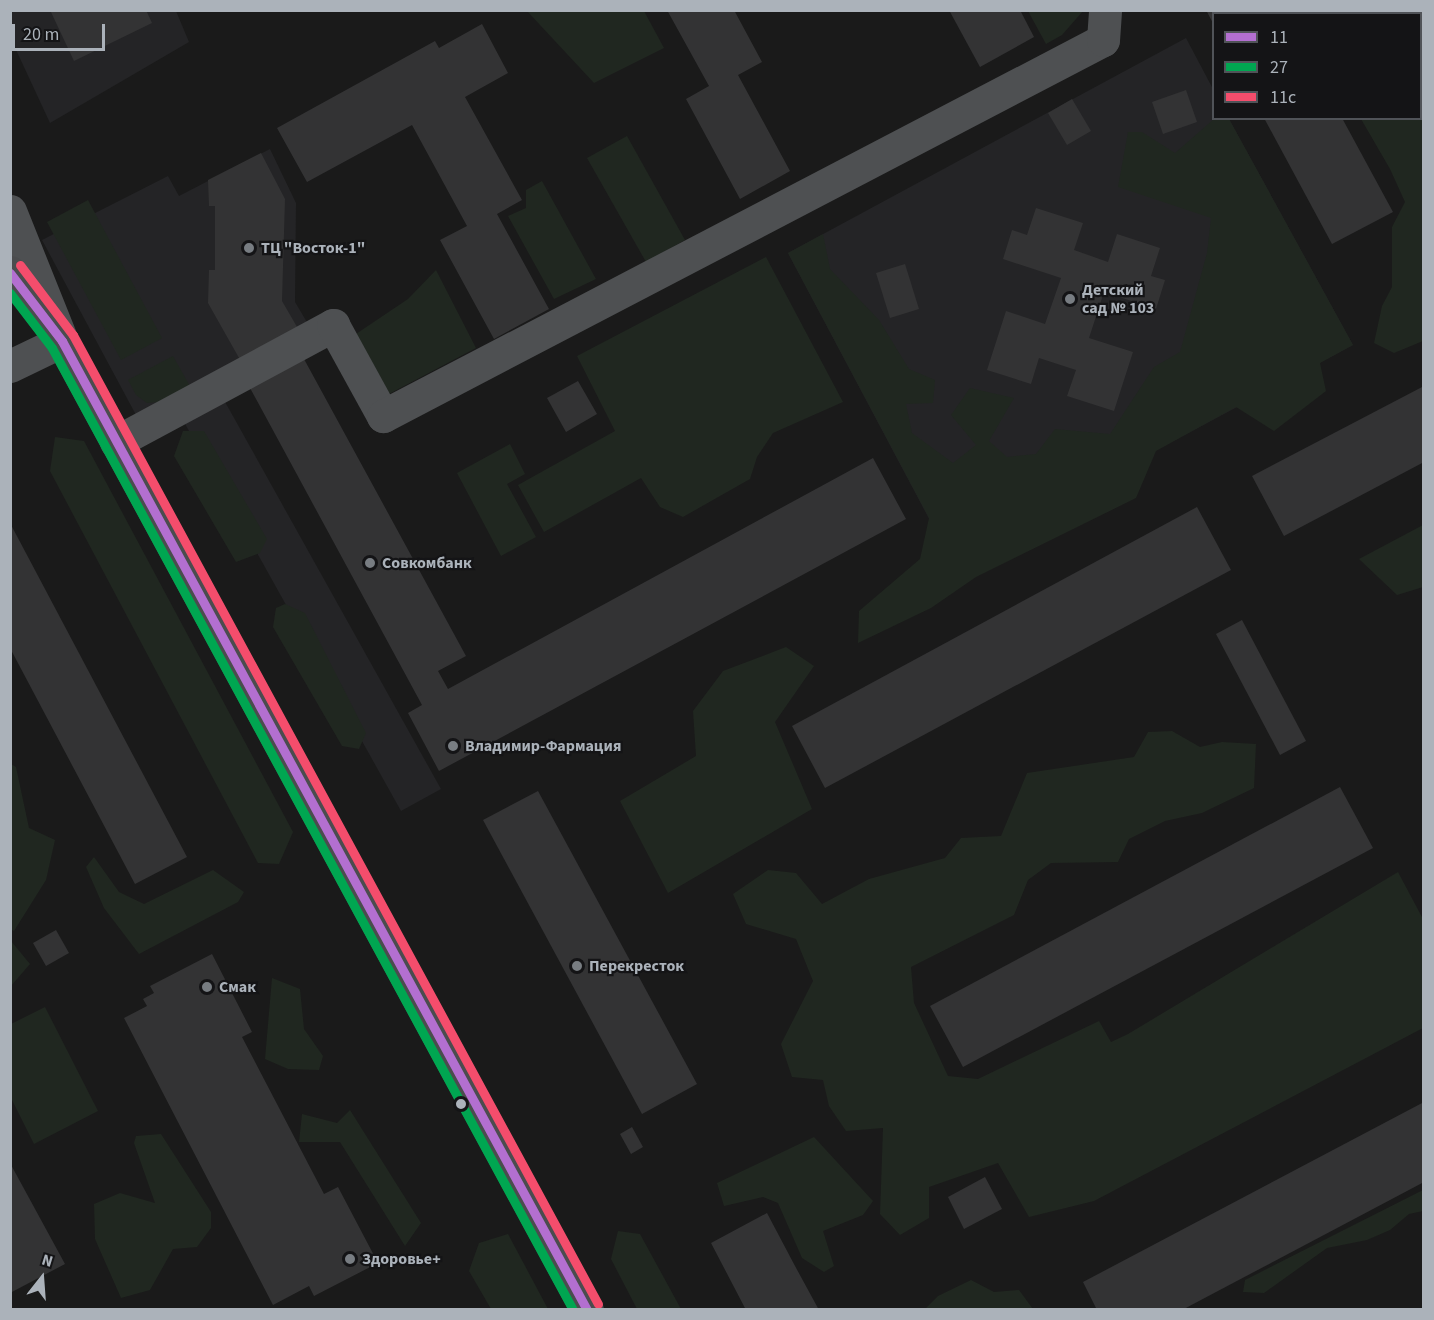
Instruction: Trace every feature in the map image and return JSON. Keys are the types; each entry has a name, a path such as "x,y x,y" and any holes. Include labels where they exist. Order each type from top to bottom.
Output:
{"main road":[{"path":"10,272 62,341 587,1310"}],"street":[{"path":"116,442 333,325 383,416 1103,40 1105,10"},
{"path":"10,211 62,341 10,366"}],"shaded area":[{"path":"10,11 176,11 189,42 50,123 11,39"},
{"path":"527,11 644,11 664,48 594,83"},
{"path":"1028,11 1083,11 1062,35 1046,44"},
{"name":"Детский сад № 103","path":"1186,38 1212,87 1212,120 1230,120 1353,345 951,560 788,253"},
{"path":"1422,47 1424,48 1423,341 1394,353 1374,343 1382,306 1392,287 1392,227 1405,202 1390,169 1362,120 1422,120"},
{"path":"1213,120 1230,120 1353,345 1320,363 1326,391 1274,431 1236,407 1156,451 1136,498 976,577 931,608 858,643 859,611 920,559 929,518 788,253 823,234 830,269 879,320 909,369 935,380 933,403 906,404 912,433 953,463 976,445 951,415 970,388 1014,398 989,441 1007,457 1036,454 1055,429 1110,434 1154,367 1180,352 1207,253 1211,218 1118,187 1128,132 1142,132 1175,153"},
{"path":"627,136 685,240 646,262 587,158"},
{"path":"270,149 296,203 295,302 320,344 224,400 441,789 401,811 184,422 150,441 42,240 168,176 179,196"},
{"path":"542,181 596,279 554,299 508,216 526,208 526,190"},
{"path":"88,200 162,338 121,360 47,222"},
{"path":"766,257 843,402 773,433 757,457 750,479 683,517 660,507 641,478 544,532 518,485 615,431 577,356"},
{"path":"436,270 476,348 387,395 350,338 408,299"},
{"path":"173,356 191,388 170,401 147,403 136,395 128,380"},
{"path":"183,431 204,431 267,539 260,553 236,562 174,456"},
{"path":"55,437 84,441 293,832 279,864 258,863 50,471"},
{"path":"510,444 525,474 507,484 536,537 501,556 457,473"},
{"path":"1423,525 1423,587 1397,595 1359,559"},
{"path":"285,604 305,613 366,733 359,749 342,746 273,627 276,608"},
{"path":"786,647 814,666 775,722 812,809 668,893 620,801 696,756 693,711 723,671"},
{"path":"1172,731 1200,747 1222,742 1256,744 1254,788 1202,813 1165,821 1129,839 1118,862 1051,863 1028,880 1014,915 911,967 914,1003 948,1076 978,1079 1099,1021 1111,1042 1398,872 1423,919 1423,1028 1094,1201 1029,1217 998,1163 929,1187 929,1218 900,1235 880,1214 883,1128 846,1131 829,1106 823,1080 792,1077 781,1044 813,981 796,939 746,924 733,894 768,870 796,873 822,904 869,879 945,858 961,838 1001,836 1027,773 1134,757 1148,732"},
{"path":"11,764 16,767 29,828 55,840 46,880 14,931 10,929"},
{"path":"94,857 119,892 144,904 213,870 244,892 238,902 139,954 104,908 86,867"},
{"path":"11,941 30,964 10,986"},
{"path":"272,978 300,989 304,1029 323,1056 319,1070 288,1069 265,1059"},
{"path":"45,1007 98,1111 34,1144 11,1098 11,1024"},
{"path":"350,1110 421,1223 405,1246 340,1142 299,1142 302,1114 337,1123"},
{"path":"161,1134 211,1212 211,1228 197,1247 173,1249 150,1290 121,1298 95,1239 94,1204 120,1193 155,1203 134,1143 136,1136"},
{"path":"814,1137 873,1201 863,1215 823,1231 834,1266 824,1272 802,1258 778,1203 763,1197 724,1206 717,1183"},
{"path":"1423,1190 1423,1211 1409,1214 1390,1230 1367,1240 1327,1248 1264,1293 1243,1292 1245,1280"},
{"path":"618,1231 640,1234 681,1309 637,1309 611,1259"},
{"path":"508,1234 548,1309 491,1309 469,1271 479,1243"},
{"path":"971,1280 994,1292 1019,1290 1033,1309 925,1309 938,1296"}],"building":[{"path":"50,10 146,10 152,23 74,61"},
{"path":"667,10 734,10 762,62 738,75 790,171 740,199 686,99 709,86"},
{"path":"949,10 1020,10 1034,37 980,67"},
{"path":"1206,10 1284,10 1284,12 1212,12 1212,21"},
{"path":"482,24 508,73 465,97 522,200 497,214 549,309 494,339 440,240 467,226 412,125 307,182 277,128 435,41 439,48"},
{"path":"1186,90 1197,122 1163,134 1152,102"},
{"path":"1072,99 1091,131 1067,145 1048,113"},
{"path":"1265,120 1343,120 1393,212 1332,244"},
{"name":"ТЦ \"Восток-1\"","path":"261,153 285,199 282,301 300,332 243,365 208,303 209,270 215,270 215,206 209,206 208,180"},
{"path":"1036,208 1083,223 1074,250 1108,262 1117,234 1160,248 1151,276 1165,280 1156,309 1104,292 1089,338 1133,352 1114,411 1067,396 1076,370 1039,358 1031,384 987,370 1006,311 1045,324 1061,278 1003,259 1012,230 1027,235"},
{"path":"905,264 919,309 890,318 876,273"},
{"path":"304,359 466,656 438,671 448,689 873,458 906,519 439,771 408,713 422,705 250,388"},
{"path":"578,381 597,414 566,432 547,398"},
{"path":"1424,386 1424,462 1284,536 1252,476"},
{"path":"1197,507 1231,570 825,788 792,726"},
{"path":"10,523 187,857 135,884 10,648"},
{"path":"1242,620 1306,741 1280,755 1216,634"},
{"path":"1340,787 1373,848 963,1067 930,1006"},
{"path":"538,791 697,1084 642,1114 483,820"},
{"path":"56,930 69,953 46,966 33,943"},
{"path":"212,954 252,1032 242,1037 324,1194 338,1187 378,1263 314,1296 309,1286 273,1305 124,1018 147,1006 143,999 154,993 150,986"},
{"path":"1424,1102 1424,1182 1182,1310 1097,1310 1083,1282"},
{"path":"632,1127 643,1147 631,1154 620,1134"},
{"path":"10,1163 65,1264 10,1293"},
{"path":"985,1177 1002,1209 964,1229 948,1197"},
{"path":"767,1213 819,1310 746,1310 711,1243"}],"transit line":[{"name":"11с","path":"20,265 73,335 598,1304"},
{"name":"11","path":"10,273 62,341 587,1310"},
{"name":"27","path":"10,293 52,348 573,1310"}],"place":[{"name":"ТЦ \"Восток-1\"","path":"249,248"},
{"name":"Детский сад № 103","path":"1070,299"},
{"name":"Совкомбанк","path":"370,563"},
{"name":"Владимир-Фармация","path":"453,746"},
{"name":"Перекресток","path":"577,966"},
{"name":"Смак","path":"207,987"},
{"name":"Здоровье+","path":"350,1259"}]}
